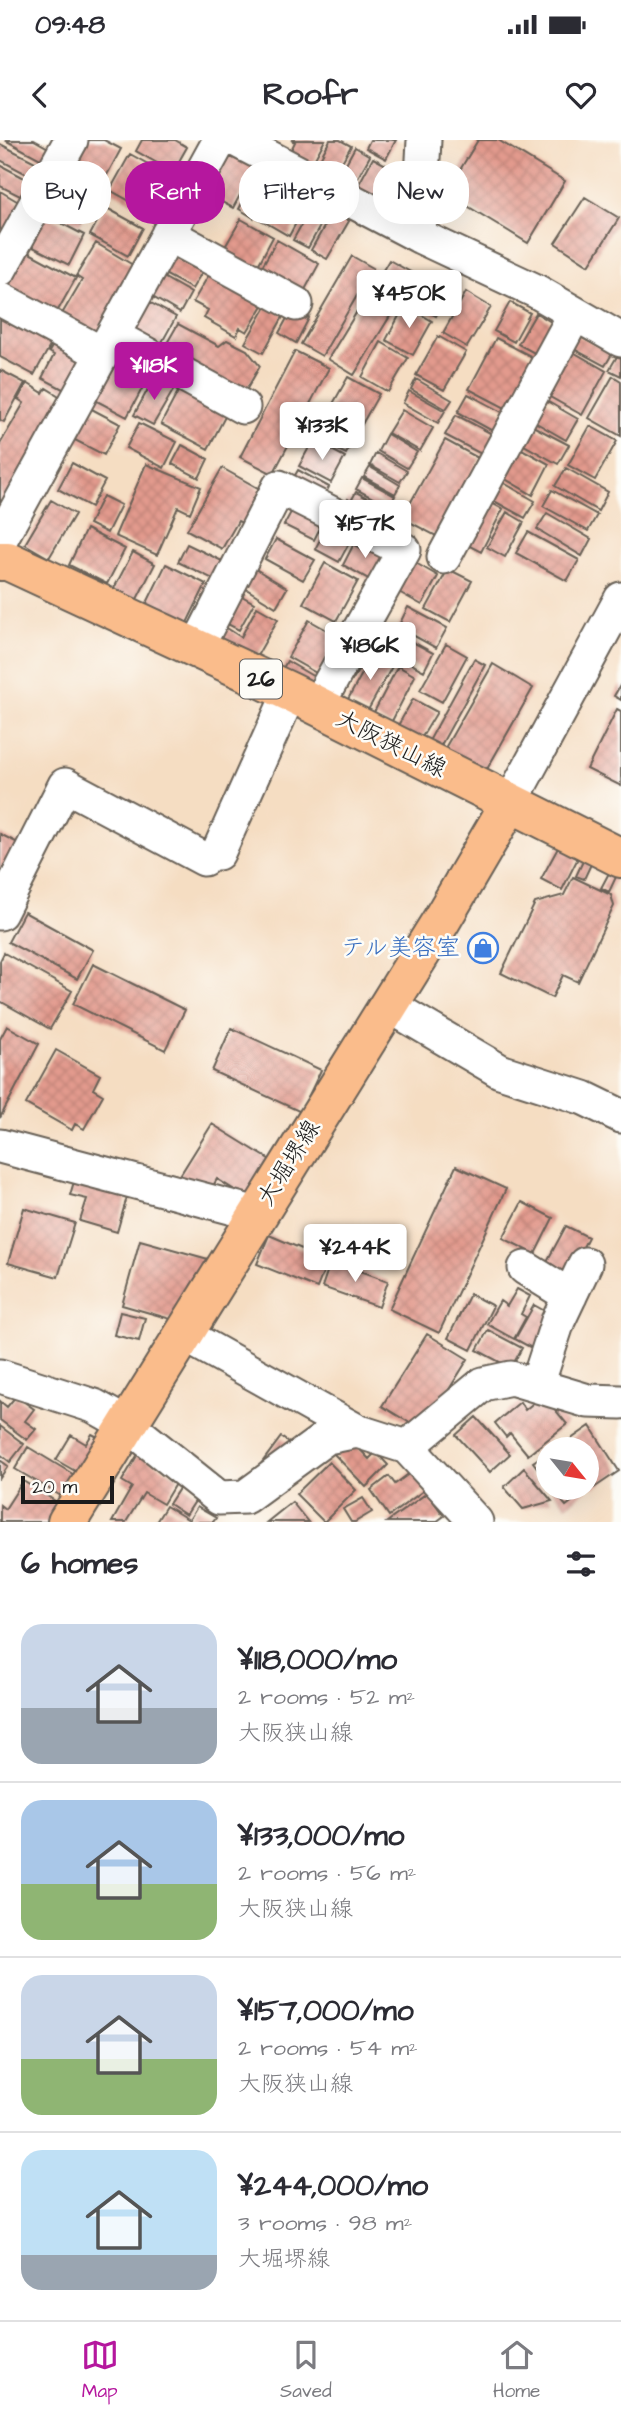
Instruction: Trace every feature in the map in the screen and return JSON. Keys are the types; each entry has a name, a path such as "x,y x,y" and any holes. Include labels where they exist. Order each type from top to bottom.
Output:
{"main road":[{"name":"大阪狭山線","path":"2,553 621,858"},
{"name":"大堀堺線","path":"67,1522 441,921 510,803"}],"street":[{"path":"0,269 71,140"},
{"path":"2,553 108,345 220,140"},
{"path":"236,140 419,236 536,291 621,340"},
{"path":"419,236 424,140"},
{"path":"168,234 296,304"},
{"path":"0,299 243,407"},
{"path":"444,557 575,314"},
{"path":"0,913 65,785 211,856 303,699 404,550 279,487 196,649"},
{"path":"510,803 621,599"},
{"path":"388,1005 500,1071 584,1098 621,1116"},
{"path":"0,1146 257,1214"},
{"path":"537,1385 558,1321 585,1264"},
{"path":"525,1268 570,1296"},
{"path":"183,1334 357,1431 407,1447 476,1522"},
{"path":"0,1376 94,1406 128,1425 226,1510 327,1437 357,1431"},
{"path":"407,1447 483,1384 511,1378 588,1401 620,1403"}],"building":[{"path":"5,140 34,140 50,149 44,161"},
{"path":"82,140 104,140 121,149 111,168 111,161 71,161"},
{"path":"142,140 175,140 187,147 179,161 154,161 136,151"},
{"path":"291,140 325,140 314,161 306,161 290,152 295,142"},
{"path":"330,140 340,140 351,146 342,161 319,161"},
{"path":"370,140 396,140 386,159 366,148"},
{"path":"478,140 498,140 565,181 528,243 469,207 469,161 465,161"},
{"path":"0,144 33,161 21,161 21,171 0,160"},
{"path":"226,146 252,161 239,161 239,197 233,208 225,204 225,161 218,161"},
{"path":"355,147 370,156 359,175 359,161 347,161"},
{"path":"130,154 143,161 126,161"},
{"path":"373,158 379,161 373,161 373,201 359,193 359,184"},
{"path":"125,163 125,198 111,188"},
{"path":"0,165 21,176 21,196 0,186"},
{"path":"0,191 21,203 21,217 0,252"},
{"path":"585,197 619,218 589,265 555,243"},
{"path":"111,210 125,218 125,224 136,224 143,228 128,256 90,235 96,224 111,224"},
{"path":"239,222 250,224 273,237 254,273 221,254"},
{"path":"34,224 63,224 84,235 69,265 25,243"},
{"path":"268,224 295,224 289,236"},
{"path":"302,224 321,224 308,248 293,240"},
{"path":"326,224 347,224 327,259 311,250"},
{"path":"277,240 319,264 300,299 257,275"},
{"path":"96,243 143,271 93,339 59,319 82,280 76,276"},
{"path":"22,249 76,278 57,312 19,299 4,282"},
{"path":"168,254 202,272 192,289 159,271"},
{"path":"352,256 373,268 322,356 301,344"},
{"path":"389,260 448,293 436,316 376,282"},
{"path":"211,271 265,302 247,332 240,328 236,336 204,318 208,310 193,302"},
{"path":"156,273 191,293 180,313 146,293"},
{"path":"372,287 398,303 354,375 328,359"},
{"path":"466,292 491,307 467,347 443,333"},
{"path":"142,298 176,317 156,353 122,334"},
{"path":"510,302 530,313 514,342 494,331"},
{"path":"267,305 284,315 263,353 245,343"},
{"path":"405,305 432,321 413,355 386,340"},
{"path":"0,306 55,337 34,375 0,357"},
{"path":"292,309 309,318 296,343 279,333"},
{"path":"536,313 556,325 538,355 518,344"},
{"path":"178,324 219,346 227,340 247,350 260,366 244,394 163,350"},
{"path":"577,335 612,354 605,366 570,347"},
{"path":"438,336 466,352 444,390 416,375"},
{"path":"57,338 88,355 76,396 42,378 54,355 49,352"},
{"path":"496,338 536,359 509,410 469,389"},
{"path":"381,342 408,358 388,392 362,377"},
{"path":"568,349 606,371 582,415 543,393"},
{"path":"295,351 329,368 273,474 240,457"},
{"path":"619,353 621,354 621,376 609,370"},
{"path":"116,354 151,372 127,417 93,399"},
{"path":"0,370 25,383 4,422 0,420"},
{"path":"613,376 621,381 621,436 589,418"},
{"path":"348,377 379,394 361,426 330,409"},
{"path":"154,378 174,389 153,425 134,415"},
{"path":"416,379 452,400 446,409 411,389"},
{"path":"27,383 43,393 46,388 69,402 0,506 0,444 24,403 18,399"},
{"path":"181,386 228,411 208,449 161,424"},
{"path":"409,391 445,411 438,423 403,403"},
{"path":"468,394 508,415 498,434 458,412"},
{"path":"538,396 578,419 566,440 526,417"},
{"path":"86,406 120,424 104,455 69,437"},
{"path":"402,410 433,428 420,451 388,433"},
{"path":"329,412 360,428 354,438 324,421"},
{"path":"456,415 496,436 485,456 445,435"},
{"path":"139,423 177,442 164,468 126,448"},
{"path":"527,423 569,445 558,464 517,441"},
{"path":"322,424 353,441 346,454 314,438"},
{"path":"590,426 617,441 595,480 568,465"},
{"path":"387,434 417,452 407,468 378,451"},
{"path":"313,440 345,457 331,483 299,466"},
{"path":"445,440 480,459 438,537 402,518"},
{"path":"182,445 208,459 199,478 172,464"},
{"path":"518,447 549,464 533,495 502,477"},
{"path":"376,453 407,471 400,482 370,465"},
{"path":"72,463 105,481 91,507 58,489"},
{"path":"146,464 201,487 190,513 178,507 157,555 115,536"},
{"path":"370,467 400,485 395,494 364,477"},
{"path":"222,468 265,492 247,525 238,521 222,549 187,530"},
{"path":"566,468 608,492 598,511 555,486"},
{"path":"298,470 329,487 322,501 290,484"},
{"path":"362,478 395,496 389,507 356,489"},
{"path":"497,479 535,501 525,518 487,497"},
{"path":"552,490 597,515 588,531 543,506"},
{"path":"356,492 387,509 376,529 341,511"},
{"path":"103,496 121,505 107,533 89,524"},
{"path":"484,499 503,509 481,552 462,542"},
{"path":"51,500 75,514 49,558 25,544"},
{"path":"296,503 325,518 314,540 284,525"},
{"path":"507,512 524,522 505,557 487,547"},
{"path":"547,513 591,539 582,556 537,529"},
{"path":"330,521 354,534 339,562 315,549"},
{"path":"86,529 125,549 107,584 69,565"},
{"path":"528,532 579,560 567,581 516,553"},
{"path":"357,538 387,555 372,581 343,565"},
{"path":"276,539 315,560 303,580 265,559"},
{"path":"187,544 222,561 213,579 178,562"},
{"path":"133,552 155,564 135,603 112,592"},
{"path":"414,562 438,576 422,605 397,591"},
{"path":"325,563 358,581 336,621 303,603"},
{"path":"166,564 206,584 185,627 145,607"},
{"path":"254,568 287,588 276,607 243,587"},
{"path":"448,569 472,581 450,622 426,609"},
{"path":"233,591 254,603 239,630 218,619"},
{"path":"257,607 278,619 253,663 216,643 225,627 241,637"},
{"path":"408,607 447,628 436,648 398,627"},
{"path":"309,620 339,637 318,674 288,657"},
{"path":"376,622 433,653 424,671 367,640"},
{"path":"359,644 370,651 352,681 341,675"},
{"path":"446,644 467,656 442,702 420,690"},
{"path":"374,652 394,663 367,712 347,701"},
{"path":"474,659 485,665 440,747 429,741"},
{"path":"287,661 316,678 310,689 281,672"},
{"path":"493,664 533,688 486,771 445,748"},
{"path":"398,666 415,676 390,725 372,716"},
{"path":"621,684 621,700 614,696"},
{"path":"413,699 437,712 419,742 396,729"},
{"path":"617,709 621,711 621,786 587,769"},
{"path":"0,834 30,849 0,887"},
{"path":"559,846 579,856 562,890 541,879"},
{"path":"583,861 591,864 584,879 576,876"},
{"path":"609,873 616,877 609,892 601,888"},
{"path":"573,877 611,895 614,906 578,982 563,975 552,998 501,973 535,903 564,895"},
{"path":"24,912 93,950 77,979 8,942"},
{"path":"4,953 72,991 50,1029 0,1001 0,961"},
{"path":"93,964 185,1010 165,1050 73,1004"},
{"path":"7,1026 39,1044 0,1118 0,1039"},
{"path":"231,1028 321,1070 301,1112 212,1071"},
{"path":"56,1050 100,1075 93,1089 103,1095 84,1129 75,1124 72,1130 26,1104"},
{"path":"212,1124 272,1161 249,1199 217,1179 208,1195 179,1177"},
{"path":"456,1166 506,1189 439,1333 389,1309"},
{"path":"76,1175 129,1190 117,1232 80,1221 87,1199 70,1195"},
{"path":"522,1202 553,1218 535,1254 503,1238"},
{"path":"24,1208 75,1223 58,1277 8,1263"},
{"path":"566,1226 588,1237 569,1275 546,1263"},
{"path":"269,1235 328,1260 317,1288 257,1264"},
{"path":"140,1240 208,1259 200,1287 191,1285 181,1322 122,1305"},
{"path":"331,1260 388,1281 379,1307 322,1287"},
{"path":"517,1289 530,1296 521,1314 526,1317 514,1339 487,1324 500,1301 507,1306"},
{"path":"470,1294 493,1306 471,1350 448,1338"},
{"path":"534,1305 557,1318 539,1352 515,1339"},
{"path":"120,1312 145,1318 139,1341 114,1335"},
{"path":"488,1330 522,1348 511,1368 477,1350"},
{"path":"427,1334 468,1359 423,1431 382,1406"},
{"path":"543,1395 567,1424 551,1437 536,1437 536,1449 528,1455 510,1433 506,1437 495,1423 520,1402 525,1410"},
{"path":"16,1396 34,1409 25,1421 36,1429 27,1440 0,1420 0,1401 7,1407"},
{"path":"476,1417 510,1454 490,1472 456,1435"},
{"path":"0,1426 24,1444 10,1462 0,1454"},
{"path":"590,1426 597,1437 574,1437"},
{"path":"92,1434 103,1440 82,1475 56,1460 71,1435 86,1444"},
{"path":"281,1437 300,1451 243,1488"},
{"path":"349,1438 369,1459 376,1452 388,1465 366,1487 333,1453"},
{"path":"599,1440 619,1471 599,1485"},
{"path":"28,1447 81,1479 68,1500 15,1469"},
{"path":"138,1454 179,1477 163,1504 144,1493 126,1522 112,1522 132,1487 122,1481"},
{"path":"0,1460 8,1466 0,1478"},
{"path":"329,1462 356,1490 324,1522 296,1494"},
{"path":"524,1468 536,1482 536,1500 552,1501 523,1509 504,1487"},
{"path":"414,1470 427,1488 389,1516 371,1490 389,1476 395,1484"},
{"path":"23,1481 60,1504 49,1522 0,1522 0,1505 5,1509"},
{"path":"182,1484 199,1495 186,1515 169,1504"},
{"path":"427,1493 444,1516 436,1522 387,1522"},
{"path":"363,1498 372,1512 351,1522 343,1509"},
{"path":"561,1500 574,1500 566,1506"},
{"path":"292,1502 308,1522 267,1522"},
{"path":"166,1506 189,1520 197,1507 216,1518 213,1522 156,1522"}],"place":[{"name":"テル美容室","path":"483,948"}]}
